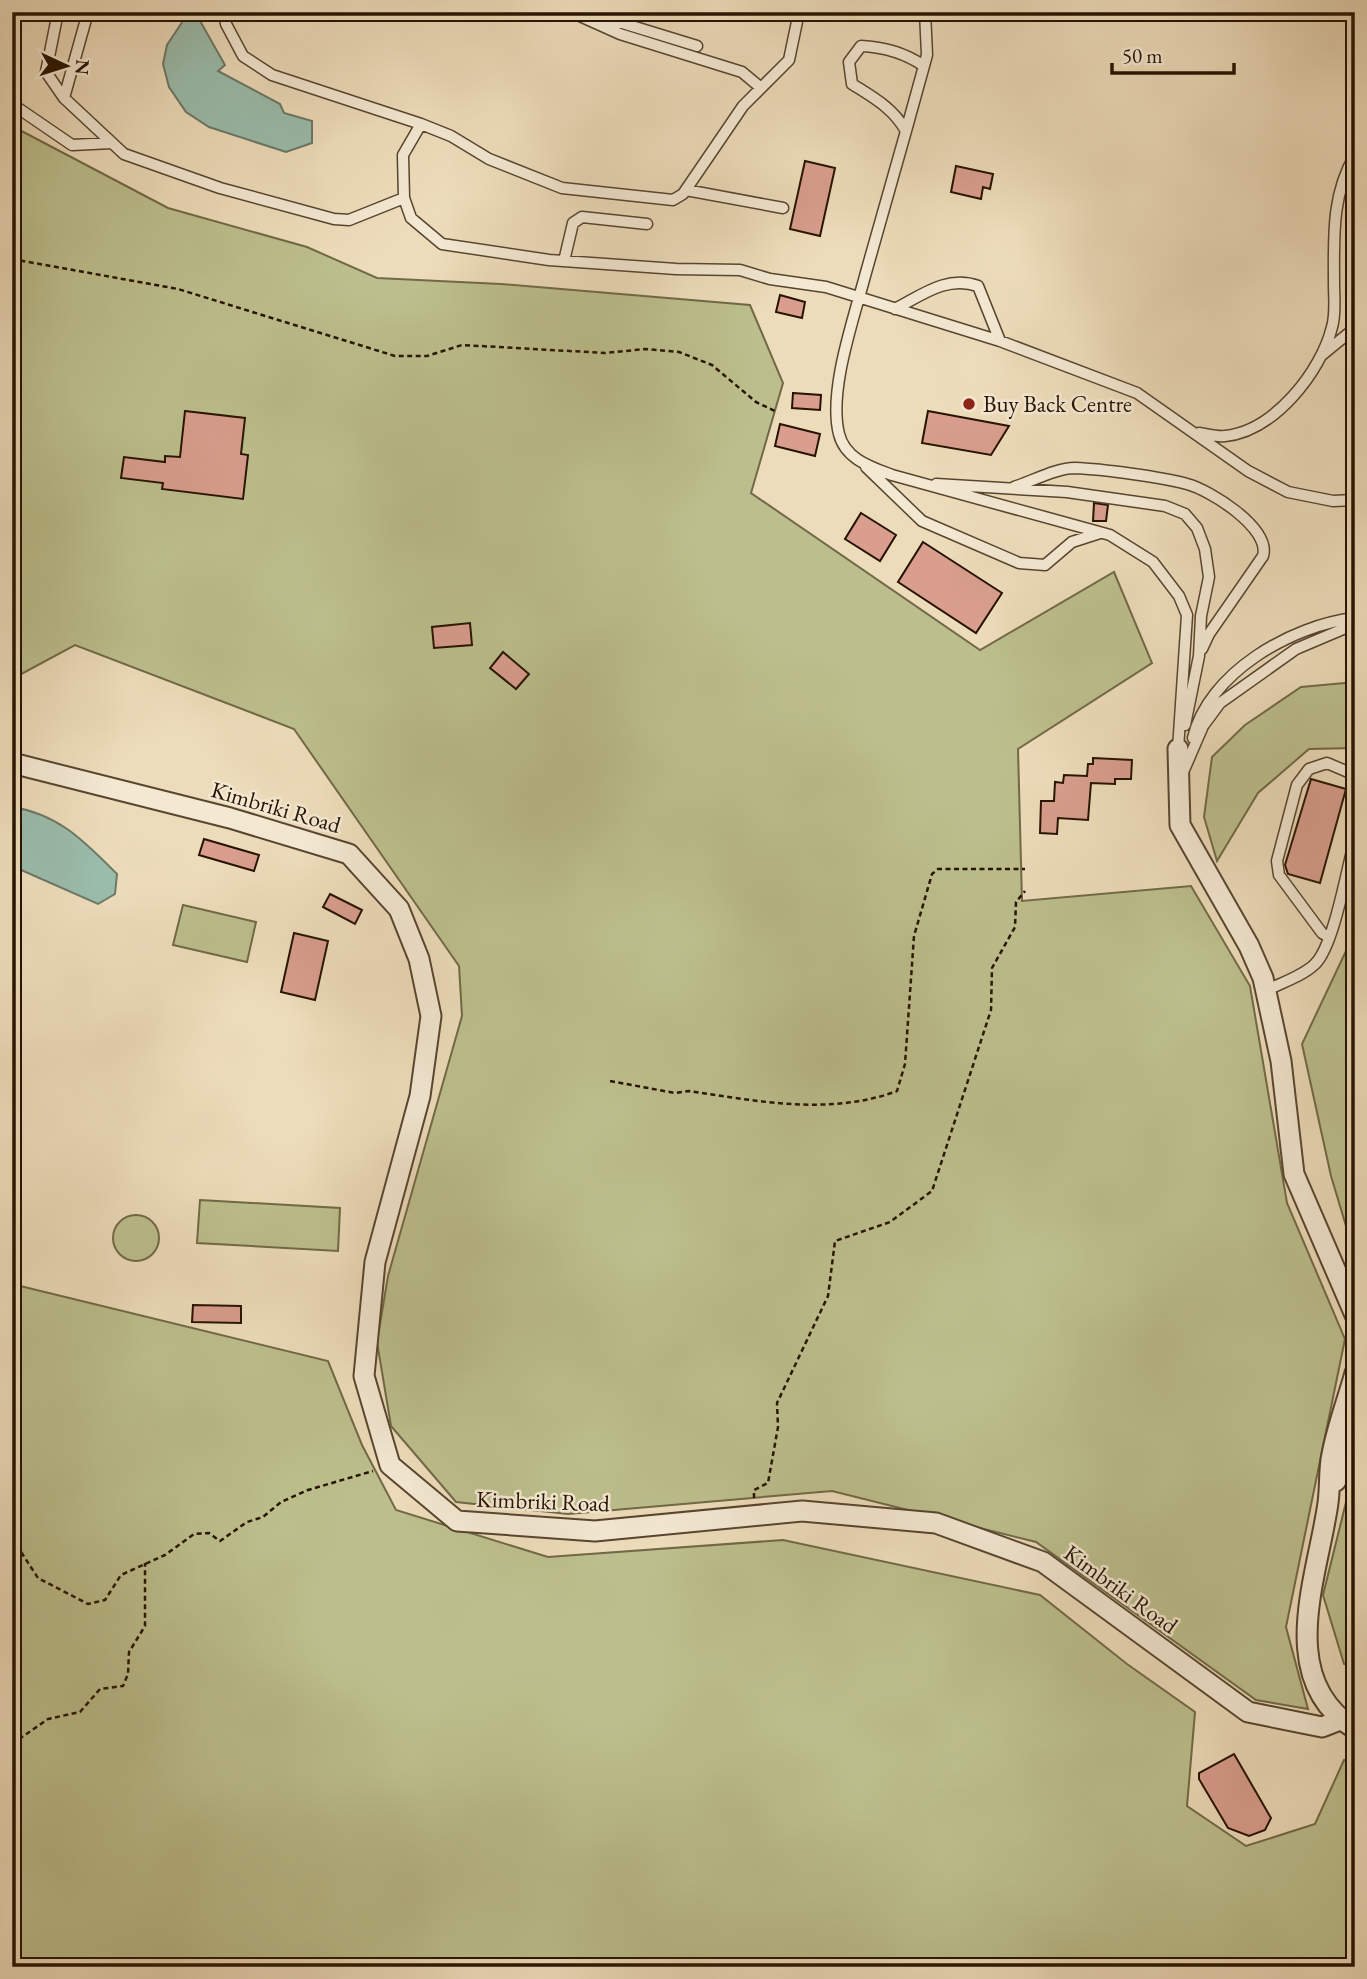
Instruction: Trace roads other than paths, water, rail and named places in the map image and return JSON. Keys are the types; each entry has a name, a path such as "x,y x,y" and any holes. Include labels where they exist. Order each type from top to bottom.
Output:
{"street":[{"path":"1182,756 1177,790 1180,824 1250,946 1266,990 1281,1061 1294,1174 1355,1315"},
{"name":"Kimbriki Road","path":"12,763 230,818 349,854 399,909 419,960 431,1016 420,1096 374,1262 363,1376 390,1465 457,1521 595,1531 803,1511 936,1523 1043,1562 1248,1712 1322,1727 1347,1725"},
{"path":"1347,1725 1317,1685 1307,1643 1309,1595 1328,1502 1336,1435 1355,1373"},
{"path":"1328,1502 1355,1430"}],"lane":[{"path":"58,12 46,72 64,98 124,154 164,171 334,219 349,220 404,198"},
{"path":"64,98 88,12"},
{"path":"224,12 226,24 243,56 272,75 421,124 450,136 489,159 562,188 673,200 686,190 743,106 789,60 799,12"},
{"path":"571,12 620,34 742,72 761,88"},
{"path":"925,12 924,66 846,342 838,413 839,435 848,452 922,521 1019,563 1045,565 1072,542 1100,532"},
{"path":"600,23 622,23 697,46"},
{"path":"906,131 898,117 886,105 852,84 849,62 861,46 909,56 924,66"},
{"path":"12,104 72,145 112,143"},
{"path":"421,124 403,155 404,198 411,218 442,244 564,261 676,269 740,270 770,279 826,287 1000,341 1138,393 1199,433 1248,471 1289,492 1333,501 1355,500"},
{"path":"1199,433 1224,437 1245,431 1271,417 1295,392 1321,356 1333,325 1335,212 1344,173 1355,155"},
{"path":"686,190 783,208"},
{"path":"564,261 573,223 582,217 648,224"},
{"path":"895,309 944,283 964,281 978,286 1000,341"},
{"path":"1321,356 1355,328"},
{"path":"862,463 917,483 1100,532 1118,539 1153,562 1179,596 1187,615 1182,756"},
{"path":"1009,489 1074,468 1172,481 1203,490 1248,521 1261,537 1265,549 1257,568 1222,615 1199,656"},
{"path":"917,483 1082,494 1165,506 1185,514 1197,527 1205,549 1209,577 1182,756"},
{"path":"1182,756 1207,703 1217,689 1239,671 1278,643 1331,621 1355,618"},
{"path":"1182,756 1220,703 1296,649 1355,624"},
{"path":"1329,937 1322,933 1279,874 1277,861 1297,785 1309,769 1327,763 1355,775"},
{"path":"1266,990 1313,966 1329,937 1355,839"}],"place":[{"name":"Buy Back Centre","path":"969,404"}]}
